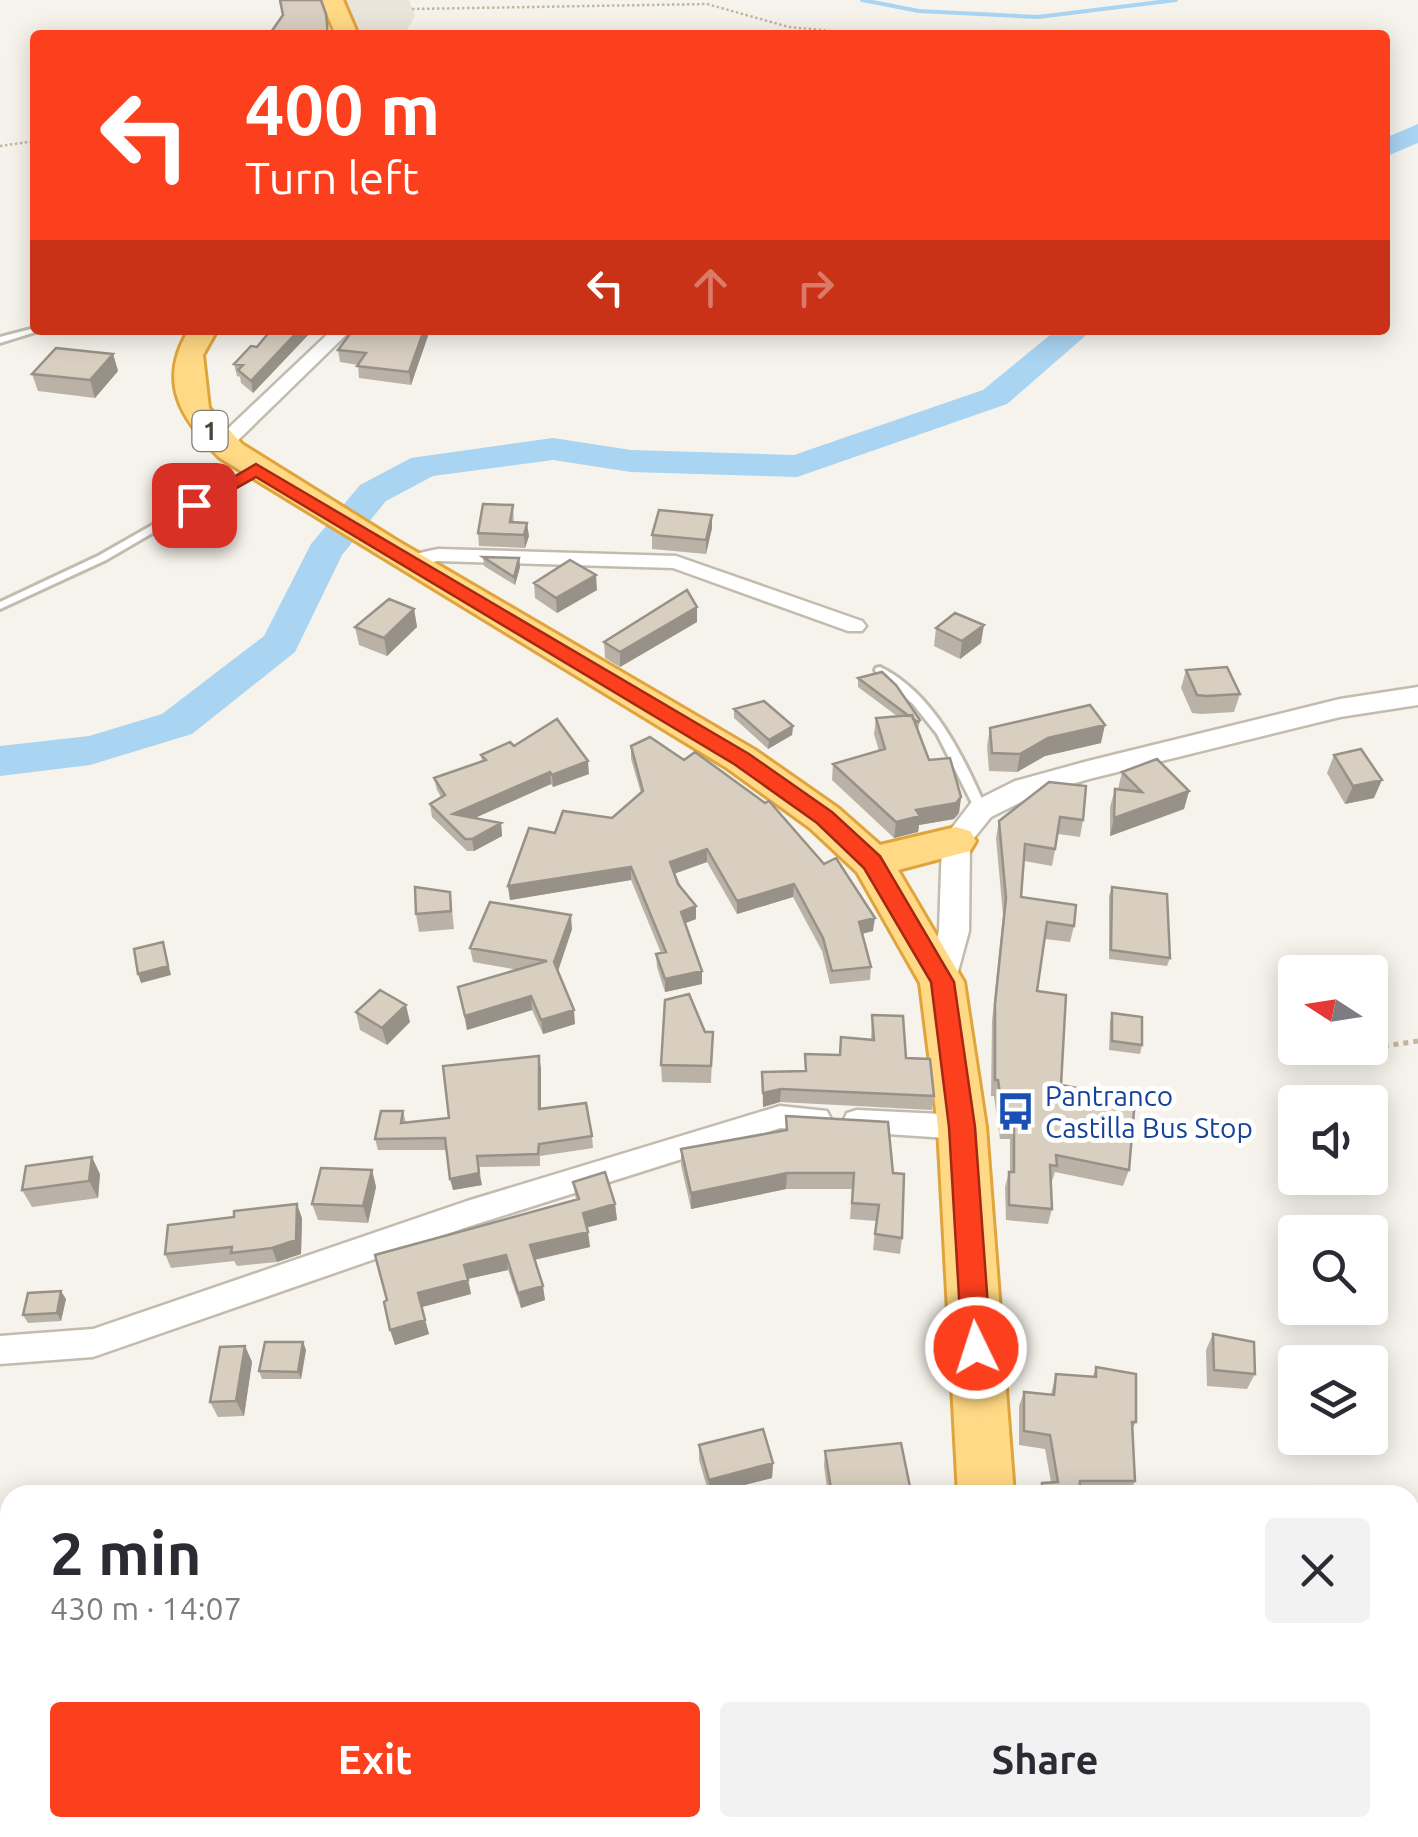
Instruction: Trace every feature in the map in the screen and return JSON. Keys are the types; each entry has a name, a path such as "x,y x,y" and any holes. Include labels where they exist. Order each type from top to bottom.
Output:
{"highway":[{"path":"332,0 345,30"},
{"name":"1","path":"201,335 188,355 188,382 194,408 223,444 256,470 741,759 824,818 872,862 942,982 962,1127 985,1485"},
{"path":"872,862 968,826"}],"street":[{"path":"223,444 337,335"},
{"path":"396,554 676,562 854,626"},
{"path":"942,982 954,931 968,826 1025,788 1340,708 1418,696"},
{"path":"0,1350 93,1343 467,1214 780,1117 962,1127"}],"lane":[{"path":"0,340 30,332"},
{"path":"0,606 102,558 256,470"},
{"path":"880,670 913,694 946,733 968,826"}],"path":[{"path":"412,9 707,4 769,23 830,30"},
{"path":"0,146 30,142"},
{"path":"1388,1045 1418,1041"}],"shaded area":[{"path":"345,0 409,0 415,16 407,30 355,30"}],"building":[{"path":"280,0 321,0 328,30 272,30 283,15"},
{"path":"267,335 294,335 251,381 238,370 243,365 234,364 251,346 257,347"},
{"path":"349,335 422,335 409,372 357,366 366,353 338,350"},
{"path":"56,348 113,354 90,380 32,374"},
{"path":"483,504 513,505 510,522 527,523 524,535 478,533"},
{"path":"659,510 712,515 706,540 652,535"},
{"path":"483,557 519,558 514,577"},
{"path":"570,560 596,575 556,598 534,583"},
{"path":"687,590 697,607 620,652 604,642"},
{"path":"389,599 414,609 384,638 355,627"},
{"path":"955,613 984,625 962,641 936,628"},
{"path":"1227,667 1240,694 1197,695 1186,670"},
{"path":"882,672 896,685 918,722 858,678"},
{"path":"764,701 793,726 769,740 734,709"},
{"path":"1090,705 1105,725 1048,738 1020,754 992,753 990,728"},
{"path":"912,715 929,760 950,758 961,797 956,803 916,810 920,816 896,822 833,764 885,749 876,718"},
{"path":"557,719 588,761 552,775 550,772 453,814 501,823 465,839 430,804 445,795 434,778 486,760 481,755 510,742 514,746"},
{"path":"650,737 684,760 695,752 765,803 769,801 824,864 836,858 875,918 859,922 871,967 832,971 823,938 794,884 737,901 707,849 670,862 678,884 696,906 681,912 702,971 665,979 656,954 666,952 631,867 508,886 529,828 555,833 563,811 612,818 643,791 631,746"},
{"path":"1361,749 1382,780 1353,786 1334,755"},
{"path":"1157,759 1189,791 1114,818 1115,789 1142,792 1122,772"},
{"path":"1049,782 1086,786 1083,820 1060,817 1055,849 1025,844 1021,897 1076,905 1074,926 1047,922 1037,991 1066,995 1061,1085 1135,1099 1129,1170 1056,1155 1057,1166 1050,1165 1052,1209 1009,1205 1014,1123 1004,1123 995,1080 995,1004 1006,898 999,821"},
{"path":"415,887 450,892 451,911 416,914"},
{"path":"1112,887 1167,894 1170,958 1111,950"},
{"path":"490,902 571,915 554,962 574,1010 541,1020 531,996 465,1016 458,987 547,961 470,948"},
{"path":"163,942 168,966 138,974 134,949"},
{"path":"380,990 406,1005 382,1028 356,1012"},
{"path":"689,994 705,1032 713,1032 711,1066 661,1065 665,1000"},
{"path":"1112,1013 1142,1017 1142,1045 1112,1041"},
{"path":"872,1015 903,1016 906,1058 930,1059 934,1096 781,1089 763,1093 762,1072 806,1071 805,1054 840,1055 841,1037 874,1040"},
{"path":"539,1056 539,1109 586,1103 592,1136 539,1144 538,1154 477,1156 479,1173 450,1179 445,1138 375,1139 381,1111 403,1111 401,1123 449,1118 443,1066"},
{"path":"786,1116 888,1122 893,1173 904,1174 902,1238 875,1234 879,1205 852,1203 854,1173 787,1173 691,1193 681,1149 787,1130"},
{"path":"92,1157 89,1181 22,1190 26,1166"},
{"path":"321,1168 372,1170 363,1206 312,1204"},
{"path":"605,1172 615,1204 583,1213 588,1232 530,1245 543,1286 518,1293 506,1255 464,1265 468,1280 418,1293 425,1320 390,1330 375,1255 579,1199 573,1182"},
{"path":"297,1204 296,1240 272,1248 231,1253 232,1247 165,1254 168,1225 234,1217 234,1211"},
{"path":"61,1291 57,1313 23,1315 28,1293"},
{"path":"1213,1334 1254,1342 1255,1374 1214,1370"},
{"path":"265,1342 303,1342 298,1372 259,1371"},
{"path":"245,1346 236,1401 210,1402 220,1347"},
{"path":"1096,1367 1136,1374 1136,1422 1132,1422 1135,1481 1042,1485 1058,1482 1050,1435 1024,1431 1024,1392 1054,1395 1056,1374 1096,1377"},
{"path":"763,1429 773,1463 709,1480 699,1445"},
{"path":"901,1443 910,1485 830,1485 825,1451"}],"waterway":[{"path":"862,0 919,11 1038,17 1176,0"},
{"path":"1390,146 1418,132"},
{"path":"0,761 90,750 177,724 281,643 324,552 373,493 424,466 553,449 631,461 797,466 995,397 1070,335"}],"place":[{"name":"Pantranco Castilla Bus Stop","path":"1015,1111"}],"route":[{"path":"194,505 256,470 741,759 824,818 872,862 942,982 954,1047 962,1127 976,1348"}]}
